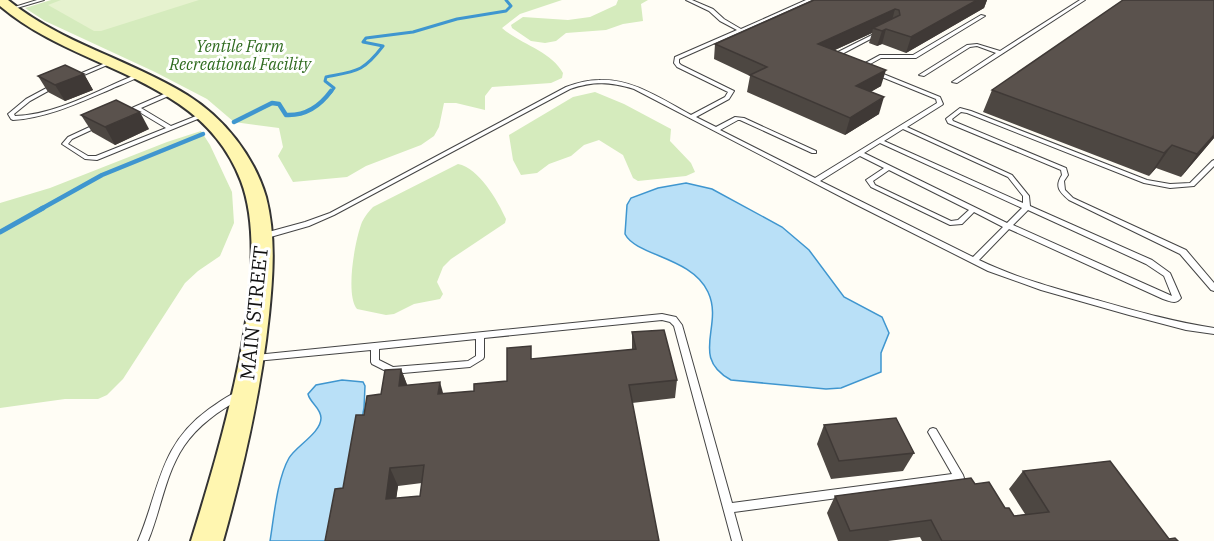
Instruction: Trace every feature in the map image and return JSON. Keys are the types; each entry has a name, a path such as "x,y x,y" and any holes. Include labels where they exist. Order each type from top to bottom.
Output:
{"main road":[{"name":"MAIN STREET","path":"5,4 43,32 171,93 203,115 231,145 245,169 255,195 262,236 261,277 252,358 247,391 207,541"}],"lane":[{"path":"5,4 42,0"},
{"path":"688,0 711,10 722,20 740,30"},
{"path":"693,116 727,98 731,91 682,68 676,63 676,59 810,0"},
{"path":"955,82 1083,0"},
{"path":"861,67 879,56 914,57 983,16"},
{"path":"815,181 940,104 938,98 843,59 840,54 882,32"},
{"path":"922,75 969,45 977,45 1000,53"},
{"path":"110,63 45,89 16,107 11,114 13,118 21,119 45,112 137,76"},
{"path":"262,236 307,224 332,214 568,88 600,81 624,84 693,116 973,261 1055,291 1176,325 1214,332"},
{"path":"115,118 171,93"},
{"path":"136,108 171,128"},
{"path":"1214,162 1192,185 1170,186 1146,182 969,112 960,110 949,119 950,122 1064,168 1065,175 1061,181 1062,190 1071,199 1183,252 1214,288"},
{"path":"104,123 70,138 65,144 87,158 97,158 203,115"},
{"path":"717,129 737,118 742,119 814,152"},
{"path":"902,127 1010,176 1026,196 1027,207"},
{"path":"860,153 1008,226 1166,297 1175,300 1177,298 1167,275 1149,262 880,141"},
{"path":"889,167 870,180 873,186 950,223 960,222 974,209"},
{"path":"973,261 1027,207"},
{"path":"252,358 662,316 674,319 678,325 737,541"},
{"path":"375,346 375,362 387,370 470,364 480,357 480,335"},
{"path":"143,541 170,464 181,443 203,419 247,391"},
{"path":"728,508 959,478 933,432"}],"green space":[{"name":"Yentile Farm Recreational Facility","path":"51,0 562,0 520,14 502,28 543,53 558,65 563,73 562,78 551,83 492,87 485,96 485,110 456,103 444,103 439,127 434,136 421,145 366,166 347,177 293,182 278,156 283,147 279,128 234,122 207,99 45,21 25,8"},
{"path":"61,0 199,0 101,31 94,31 48,5"},
{"path":"618,0 648,0 641,4 643,21 623,24 606,30 566,33 556,41 545,43 531,41 511,25 523,17 568,20 590,17 616,5"},
{"path":"595,92 624,104 671,129 670,141 691,163 695,172 686,176 638,181 633,178 623,155 599,140 584,145 571,156 549,164 537,173 521,175 513,160 509,135 573,97"},
{"path":"201,131 232,192 234,223 220,256 185,283 123,379 107,395 98,399 65,399 0,408 0,203 50,188"},
{"path":"458,164 473,172 487,186 503,212 505,223 451,259 443,267 437,282 443,294 440,299 414,304 394,314 386,315 357,309 353,302 352,267 359,230 366,216 373,207"}],"water":[{"path":"686,183 712,189 782,227 809,250 844,297 882,317 889,333 881,353 881,372 841,388 826,389 731,380 719,371 709,351 712,305 708,292 700,280 678,264 640,247 625,234 627,205 631,198 658,188"},
{"path":"342,380 363,382 365,386 364,408 338,541 270,541 276,498 285,467 292,453 313,434 320,424 319,411 308,394 316,385"}],"building":[{"path":"814,0 977,0 911,37 886,29 882,31 873,28 900,15 899,10 895,9 818,44 886,70 856,86 884,97 850,118 750,75 767,67 715,44"},
{"path":"1123,0 1214,0 1214,135 1197,154 1172,145 1164,153 992,90"},
{"path":"65,65 84,74 55,85 38,76"},
{"path":"116,100 140,112 105,127 81,115"},
{"path":"664,330 677,380 629,385 659,541 325,541 335,489 343,488 356,415 364,415 367,396 381,394 385,370 401,369 399,386 440,382 438,394 474,391 474,384 507,381 507,348 531,346 531,359 636,349 632,332","holes":["424,465 420,496 386,499 390,468"]},
{"path":"896,418 914,453 839,461 824,425"},
{"path":"1110,461 1169,539 1175,538 1178,541 942,541 931,520 850,531 835,496 971,478 975,484 989,482 1005,508 1009,508 1014,516 1049,512 1023,471"}],"waterway":[{"path":"330,93 334,88 325,81 326,77 359,69 370,61 383,46 363,42 366,38 413,32 457,19 506,11 511,6 506,0"},
{"path":"234,122 272,103 279,104 286,115 300,114 317,105 331,91"},
{"path":"41,209 102,175 203,134"},
{"path":"0,232 43,208"}]}
